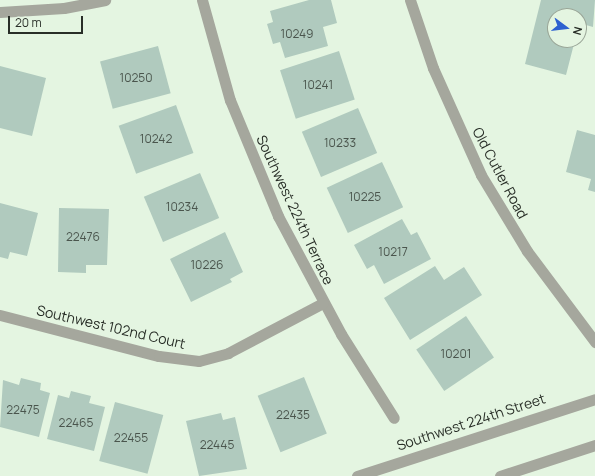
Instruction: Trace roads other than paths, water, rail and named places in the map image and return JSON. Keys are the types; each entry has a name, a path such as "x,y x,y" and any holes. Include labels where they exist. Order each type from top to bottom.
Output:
{"street":[{"path":"0,12 64,8 105,0"},
{"name":"Southwest 224th Terrace","path":"202,0 241,131 278,216 323,303 394,418"},
{"name":"Old Cutler Road","path":"410,0 433,68 481,175 527,251 595,342"},
{"name":"Southwest 102nd Court","path":"0,315 159,356 199,361 228,353 323,303"},
{"name":"Southwest 224th Street","path":"357,476 595,399"},
{"path":"500,476 595,444"}]}
